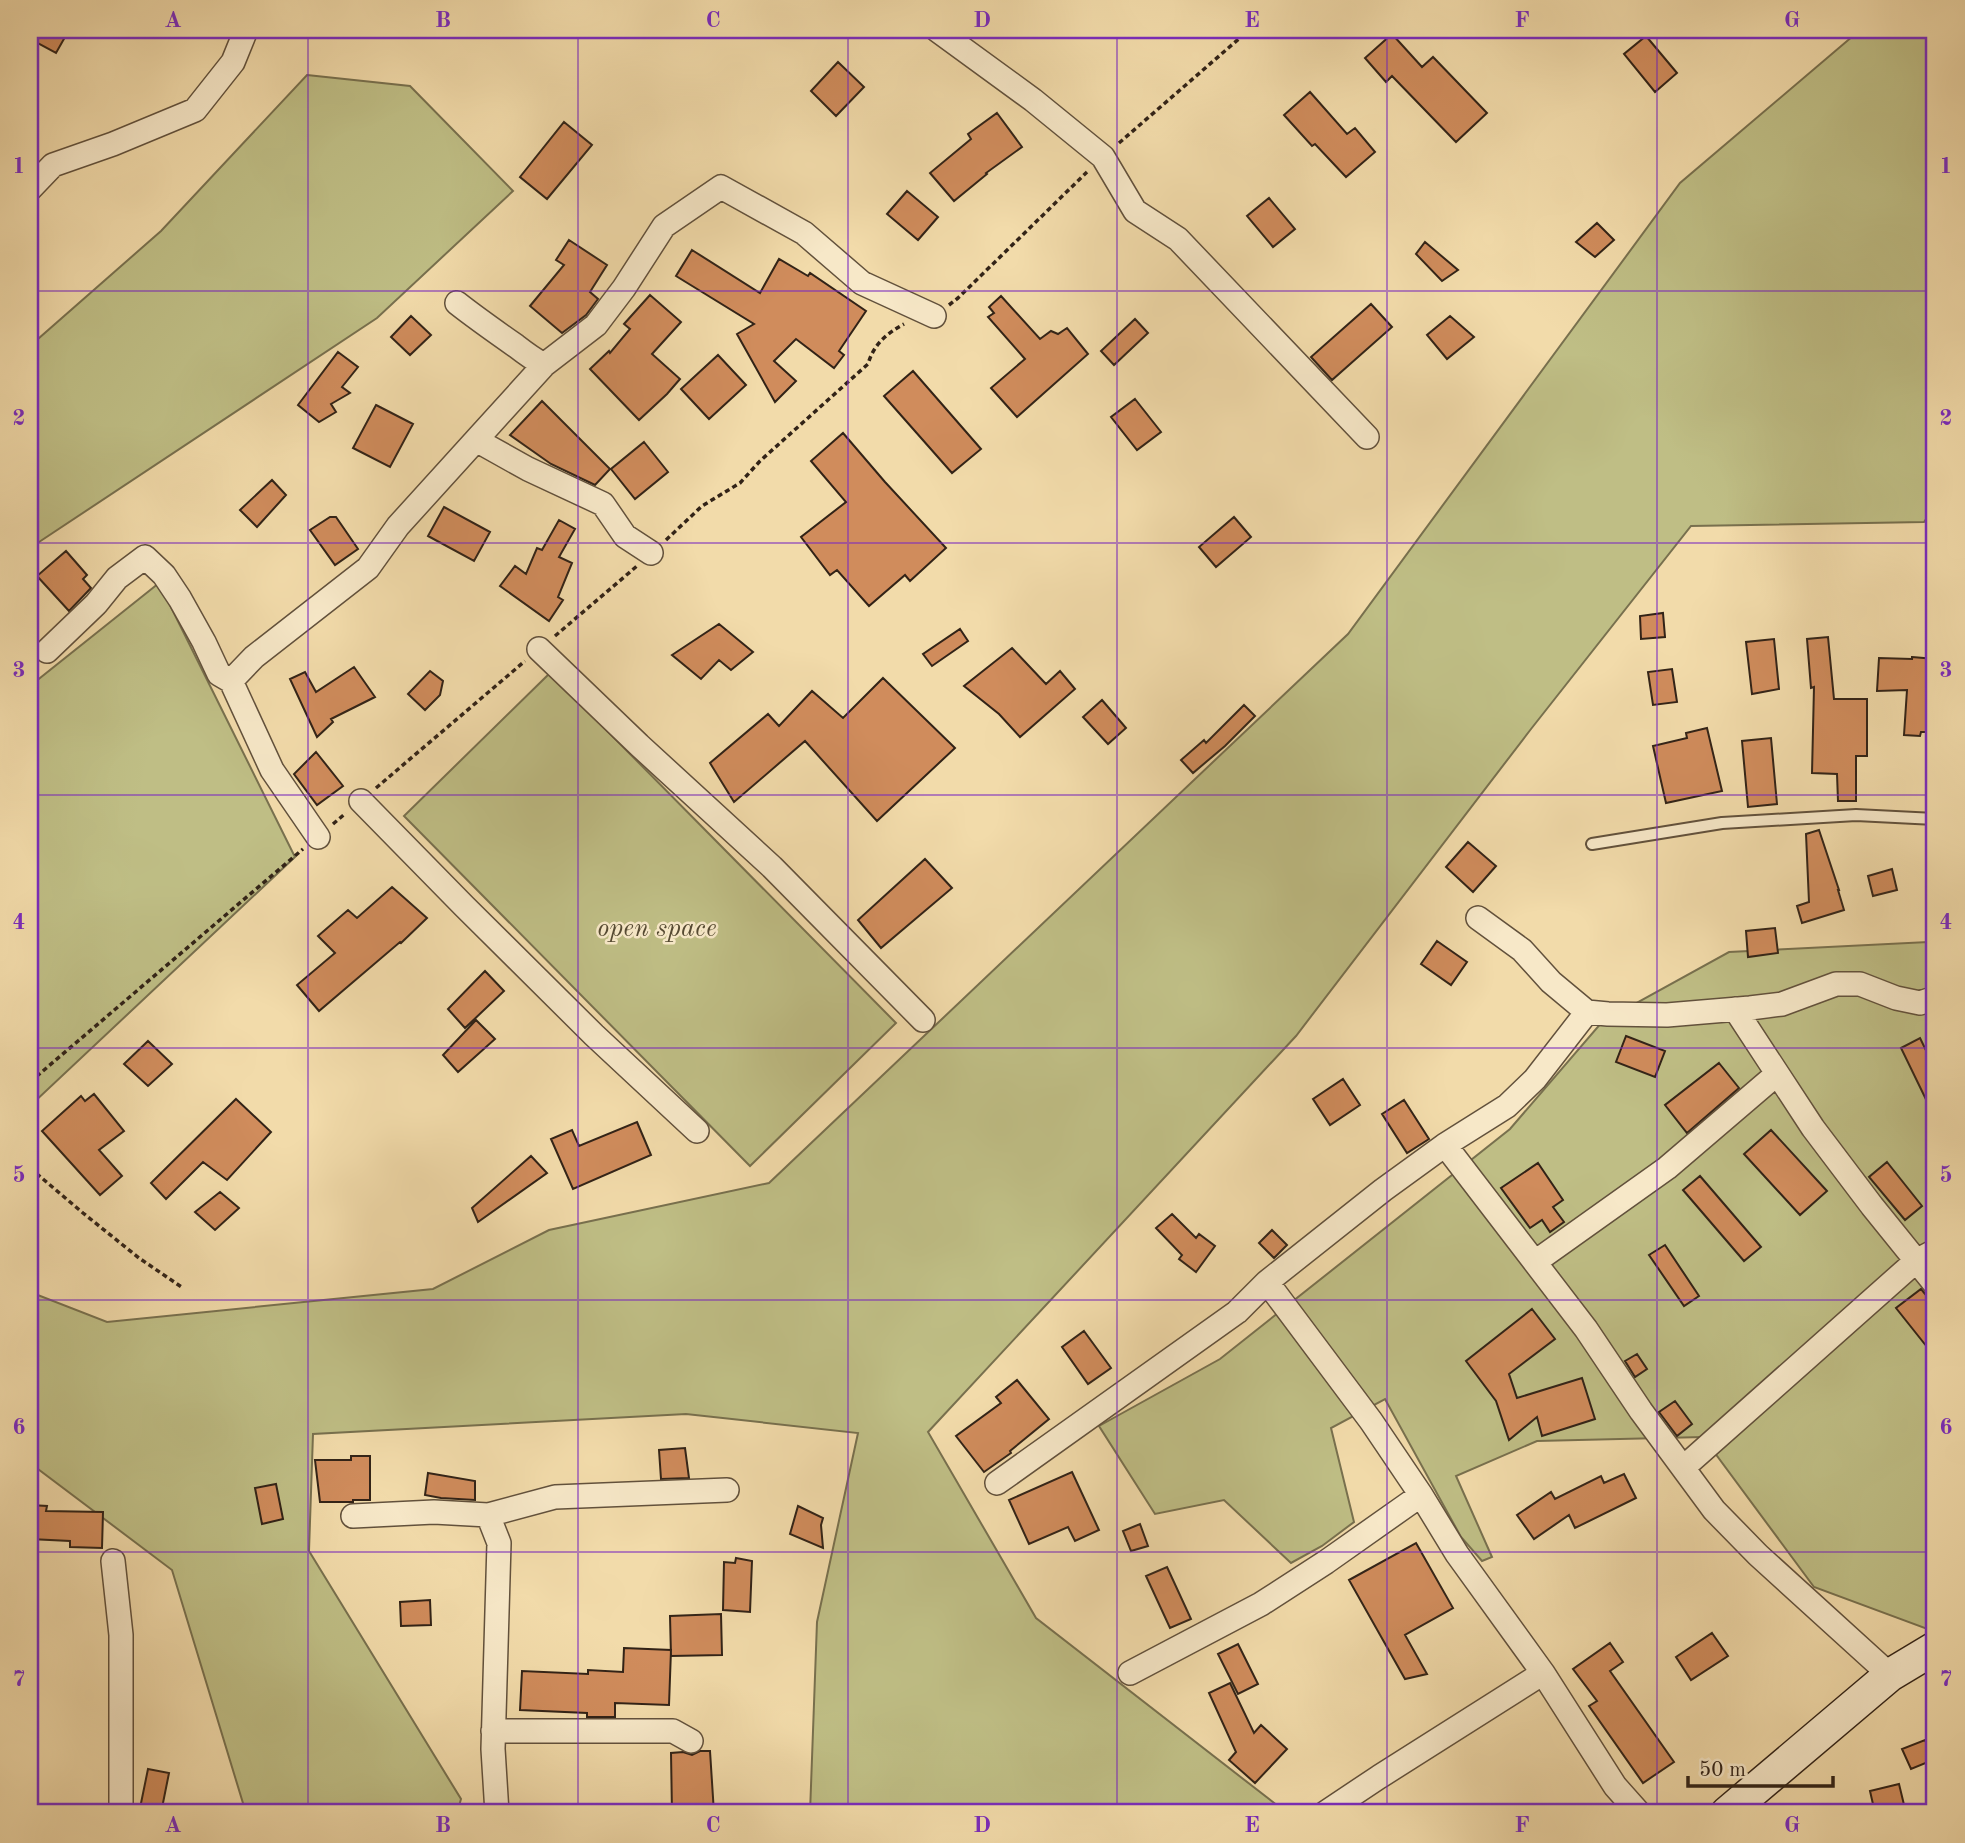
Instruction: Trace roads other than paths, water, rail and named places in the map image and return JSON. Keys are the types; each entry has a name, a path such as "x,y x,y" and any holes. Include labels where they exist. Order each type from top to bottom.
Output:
{"street":[{"path":"30,188 53,165 195,110 233,62 246,30"},
{"path":"937,30 1032,100 1103,157 1135,211 1178,239 1367,437"},
{"path":"232,681 254,657 368,568 398,526 544,365 596,325 624,288 664,226 721,187 804,233 862,284 934,316"},
{"path":"457,303 526,355 544,365"},
{"path":"476,440 528,470 603,503 625,536 651,553"},
{"path":"47,651 96,604 117,578 145,557 164,575 180,599 205,642 219,674 232,681 272,770 317,837"},
{"path":"539,649 772,867 923,1020"},
{"path":"360,801 594,1035 697,1130"},
{"path":"1478,918 1522,950 1551,982 1587,1012 1667,1015 1735,1009 1782,1004 1836,985 1860,984 1896,998 1920,1003 1935,998"},
{"path":"1735,1009 1813,1128 1926,1256 1935,1284"},
{"path":"997,1483 1237,1312 1267,1282 1445,1144 1507,1106 1535,1079 1587,1012"},
{"path":"1535,1262 1667,1168 1777,1074"},
{"path":"1445,1144 1586,1329 1641,1411 1714,1510 1749,1546 1890,1675"},
{"path":"1684,1467 1926,1256"},
{"path":"1267,1282 1371,1421 1457,1553 1543,1673 1615,1786 1639,1813"},
{"path":"353,1517 434,1512 488,1515 555,1497 727,1490"},
{"path":"1130,1673 1261,1604 1421,1495"},
{"path":"488,1515 499,1544 494,1731 497,1813"},
{"path":"113,1561 121,1635 121,1813"},
{"path":"1727,1813 1890,1675 1935,1648"},
{"path":"1325,1813 1543,1673"},
{"path":"494,1731 673,1731 691,1741"}],"lane":[{"path":"1592,844 1722,823 1856,815 1935,819"}],"park label":[{"name":"open space","path":"657,927"}]}
